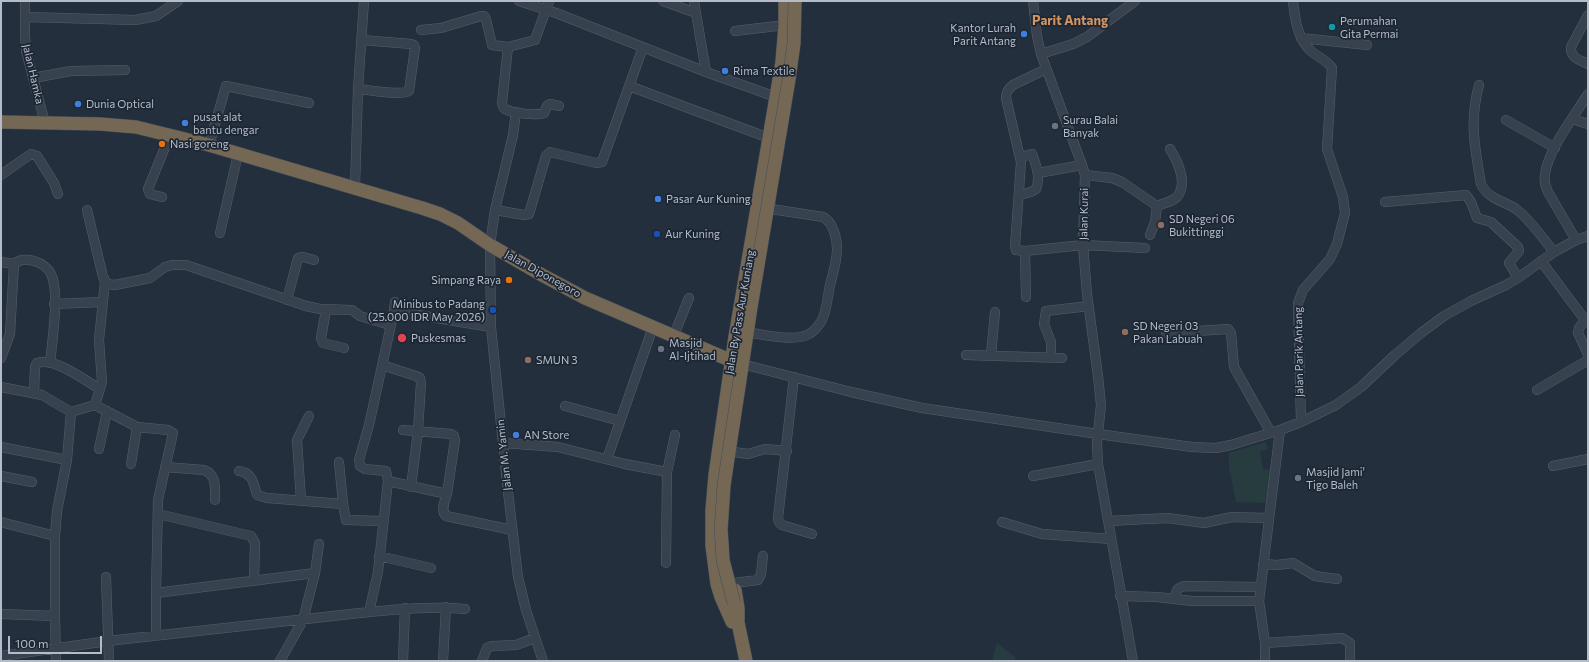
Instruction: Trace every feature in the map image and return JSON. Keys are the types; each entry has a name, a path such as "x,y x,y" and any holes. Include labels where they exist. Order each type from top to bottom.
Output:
{"highway":[{"name":"Jalan By Pass Aur Kuniang","path":"735,621 722,601 717,584 711,530 715,475 732,361 782,62 785,1"},
{"name":"Jalan By Pass Aur Kuniang","path":"731,603 719,561 717,544 719,484 785,72 790,30 790,1"},
{"name":"Jalan By Pass Aur Kuniang","path":"746,661 735,621 723,560 721,530 724,485 751,307 789,79 794,43 794,1"},
{"name":"Jalan By Pass Aur Kuniang","path":"739,661 735,621 738,603 727,548 726,530 734,452 746,365 797,57 800,1"},
{"name":"Jalan Diponegoro","path":"1,122 117,125 136,128 209,145 440,214 458,223 490,245 542,276 585,298 732,361"},
{"path":"747,274 760,277"}],"street":[{"name":"Jalan Hamka","path":"25,1 26,51 45,123"},
{"path":"25,16 135,20 156,16 178,1"},
{"path":"355,188 358,89 364,1"},
{"path":"519,1 547,5 706,72 776,97"},
{"path":"663,1 696,13"},
{"path":"694,1 706,72"},
{"name":"Jalan Kurai","path":"1033,1 1037,36 1041,54 1082,165 1084,175 1083,245 1101,405 1098,434 1098,464 1120,596 1133,661"},
{"path":"1041,54 1073,44 1087,37 1135,1"},
{"name":"Jalan Parik Antang","path":"1293,1 1296,21 1301,38 1308,49 1332,68 1327,149 1343,197 1345,213 1337,244 1330,259 1308,284 1300,296 1298,310 1301,422"},
{"path":"422,30 441,28 484,16 492,45 508,47 535,40 547,5"},
{"path":"1588,15 1570,51 1574,57 1588,64"},
{"path":"735,31 785,25"},
{"path":"1301,38 1367,45"},
{"path":"358,89 406,93 409,91 415,48 414,45 411,44 362,40"},
{"path":"494,210 524,215 529,214 546,156 550,152 596,163 602,162 643,46"},
{"path":"508,47 502,103 505,110 542,114 550,104 559,106"},
{"path":"1046,69 1013,85 1008,88 1006,93 1021,157 1014,246 1016,250 1025,251 1083,245 1145,248"},
{"path":"32,78 71,71 125,70"},
{"path":"1479,85 1474,101 1472,130 1481,184 1484,191 1516,209 1523,215 1554,252"},
{"path":"209,145 226,86 309,103"},
{"path":"629,86 769,138"},
{"path":"1576,240 1548,192 1545,184 1546,166 1555,148 1588,94"},
{"name":"Jalan M. Yamin","path":"516,112 513,134 494,210 490,245 491,327 520,593 543,661"},
{"path":"1572,119 1588,124"},
{"path":"1506,120 1555,148"},
{"path":"162,196 150,194 148,189 170,136"},
{"path":"1157,206 1173,200 1179,194 1181,185 1180,169 1176,158 1170,149"},
{"path":"1,175 31,154 34,154 37,156 54,183 58,194"},
{"path":"220,233 238,154"},
{"path":"1019,195 1031,192 1036,189 1038,185 1038,173 1032,154 1021,157"},
{"path":"1038,173 1082,165"},
{"path":"1084,175 1112,178 1122,182 1157,206"},
{"path":"1385,202 1466,195 1471,202 1477,218 1491,222 1518,247 1520,251 1509,263 1518,278"},
{"path":"1150,235 1155,222 1157,206"},
{"path":"751,333 793,338 810,334 824,317 836,258 836,242 831,224 828,220 823,217 771,209"},
{"path":"87,210 105,281 99,340 102,382 95,405"},
{"path":"746,365 901,405 1203,448 1231,445 1301,422 1336,405 1361,387 1395,355 1444,316 1471,301 1506,285 1554,252 1576,240 1588,236"},
{"path":"1025,251 1026,297"},
{"path":"287,300 298,258 303,257 314,260"},
{"path":"1,262 14,264 22,260 32,261 49,270 54,283 50,363"},
{"path":"1541,261 1587,320 1578,330 1578,335 1585,341 1588,354"},
{"path":"1,358 10,334 14,264"},
{"path":"105,281 107,284 115,285 150,278 165,267 172,265 186,265 306,306 326,310 352,310 360,316 390,325"},
{"path":"674,335 689,298"},
{"path":"54,304 102,302"},
{"path":"1051,356 1051,342 1044,324 1046,312 1089,306"},
{"path":"369,612 380,556 382,521 388,481 386,471 365,469 360,466 360,463 395,307 491,327"},
{"path":"326,310 321,340 323,343 344,348"},
{"path":"991,355 995,312"},
{"path":"607,459 653,327"},
{"path":"1166,333 1228,329 1231,333 1234,367 1276,431 1269,518 1259,600 1265,643 1265,661"},
{"path":"966,355 1051,356 1062,358"},
{"path":"1537,390 1588,360"},
{"path":"34,392 35,367 41,362 50,363 67,369 100,389"},
{"path":"382,365 420,378 422,383 412,487"},
{"path":"794,377 778,512 779,522 782,526 812,534"},
{"path":"1,387 34,392 72,412 95,405 137,427 172,432 173,435 158,500 156,636"},
{"path":"565,406 620,421"},
{"path":"99,449 107,411"},
{"path":"56,661 55,536 67,460 72,412"},
{"path":"301,500 297,440 309,416"},
{"path":"132,464 137,427"},
{"path":"403,430 451,434 454,436 456,440 443,510 443,513 446,516 512,530"},
{"path":"666,562 667,472 675,435"},
{"path":"503,443 558,447 667,472"},
{"path":"1,447 67,460"},
{"path":"734,452 748,454 765,449 786,452"},
{"path":"1553,466 1588,459"},
{"path":"339,462 342,504 346,520 382,521"},
{"path":"1033,476 1098,464"},
{"path":"165,467 204,470 208,472 212,475 214,481 216,500"},
{"path":"239,471 245,471 248,474 258,495 267,498 342,504"},
{"path":"1,476 32,482"},
{"path":"388,481 447,494"},
{"path":"158,514 251,536 255,543 254,580"},
{"path":"1108,521 1168,518 1204,523 1232,517 1269,518"},
{"path":"1,522 55,536"},
{"path":"1002,522 1042,534 1111,539"},
{"path":"280,661 303,620 319,544"},
{"path":"380,556 431,568"},
{"path":"734,583 758,580 761,574 763,556"},
{"path":"1263,564 1277,565 1292,563 1315,576 1337,578"},
{"path":"156,593 314,573"},
{"path":"106,578 108,661"},
{"path":"1175,599 1176,590 1179,587 1185,586 1261,587"},
{"path":"1120,596 1157,597 1192,601 1259,600"},
{"path":"443,661 446,607"},
{"path":"1,656 108,641 405,608 446,607 465,609"},
{"path":"403,661 405,608"},
{"path":"1,614 55,616"},
{"path":"482,661 487,648 492,646 516,645 535,638"},
{"path":"1265,643 1342,638 1350,643 1350,661"}],"green space":[{"path":"1266,442 1268,449 1260,452 1263,469 1271,470 1266,503 1236,502 1229,467 1229,453"},
{"path":"997,643 1015,657 1015,661 992,661"}],"place":[{"name":"Perumahan Gita Permai","path":"1332,27"},
{"name":"Kantor Lurah Parit Antang","path":"1024,34"},
{"name":"Rima Textile","path":"725,71"},
{"name":"Dunia Optical","path":"78,104"},
{"name":"pusat alat bantu dengar","path":"185,123"},
{"name":"Surau Balai Banyak","path":"1055,126"},
{"name":"Nasi goreng","path":"162,144"},
{"name":"Pasar Aur Kuning","path":"658,199"},
{"name":"SD Negeri 06 Bukittinggi","path":"1161,225"},
{"name":"Aur Kuning","path":"657,234"},
{"name":"Simpang Raya","path":"509,280"},
{"name":"Minibus to Padang (25.000 IDR May 2026)","path":"493,310"},
{"name":"SD Negeri 03 Pakan Labuah","path":"1125,332"},
{"name":"Puskesmas","path":"402,338"},
{"name":"Masjid Al-Ijtihad","path":"661,349"},
{"name":"SMUN 3","path":"528,360"},
{"name":"AN Store","path":"516,435"},
{"name":"Masjid Jami' Tigo Baleh","path":"1298,478"}],"district":[{"name":"Parit Antang","path":"1070,21"}]}
